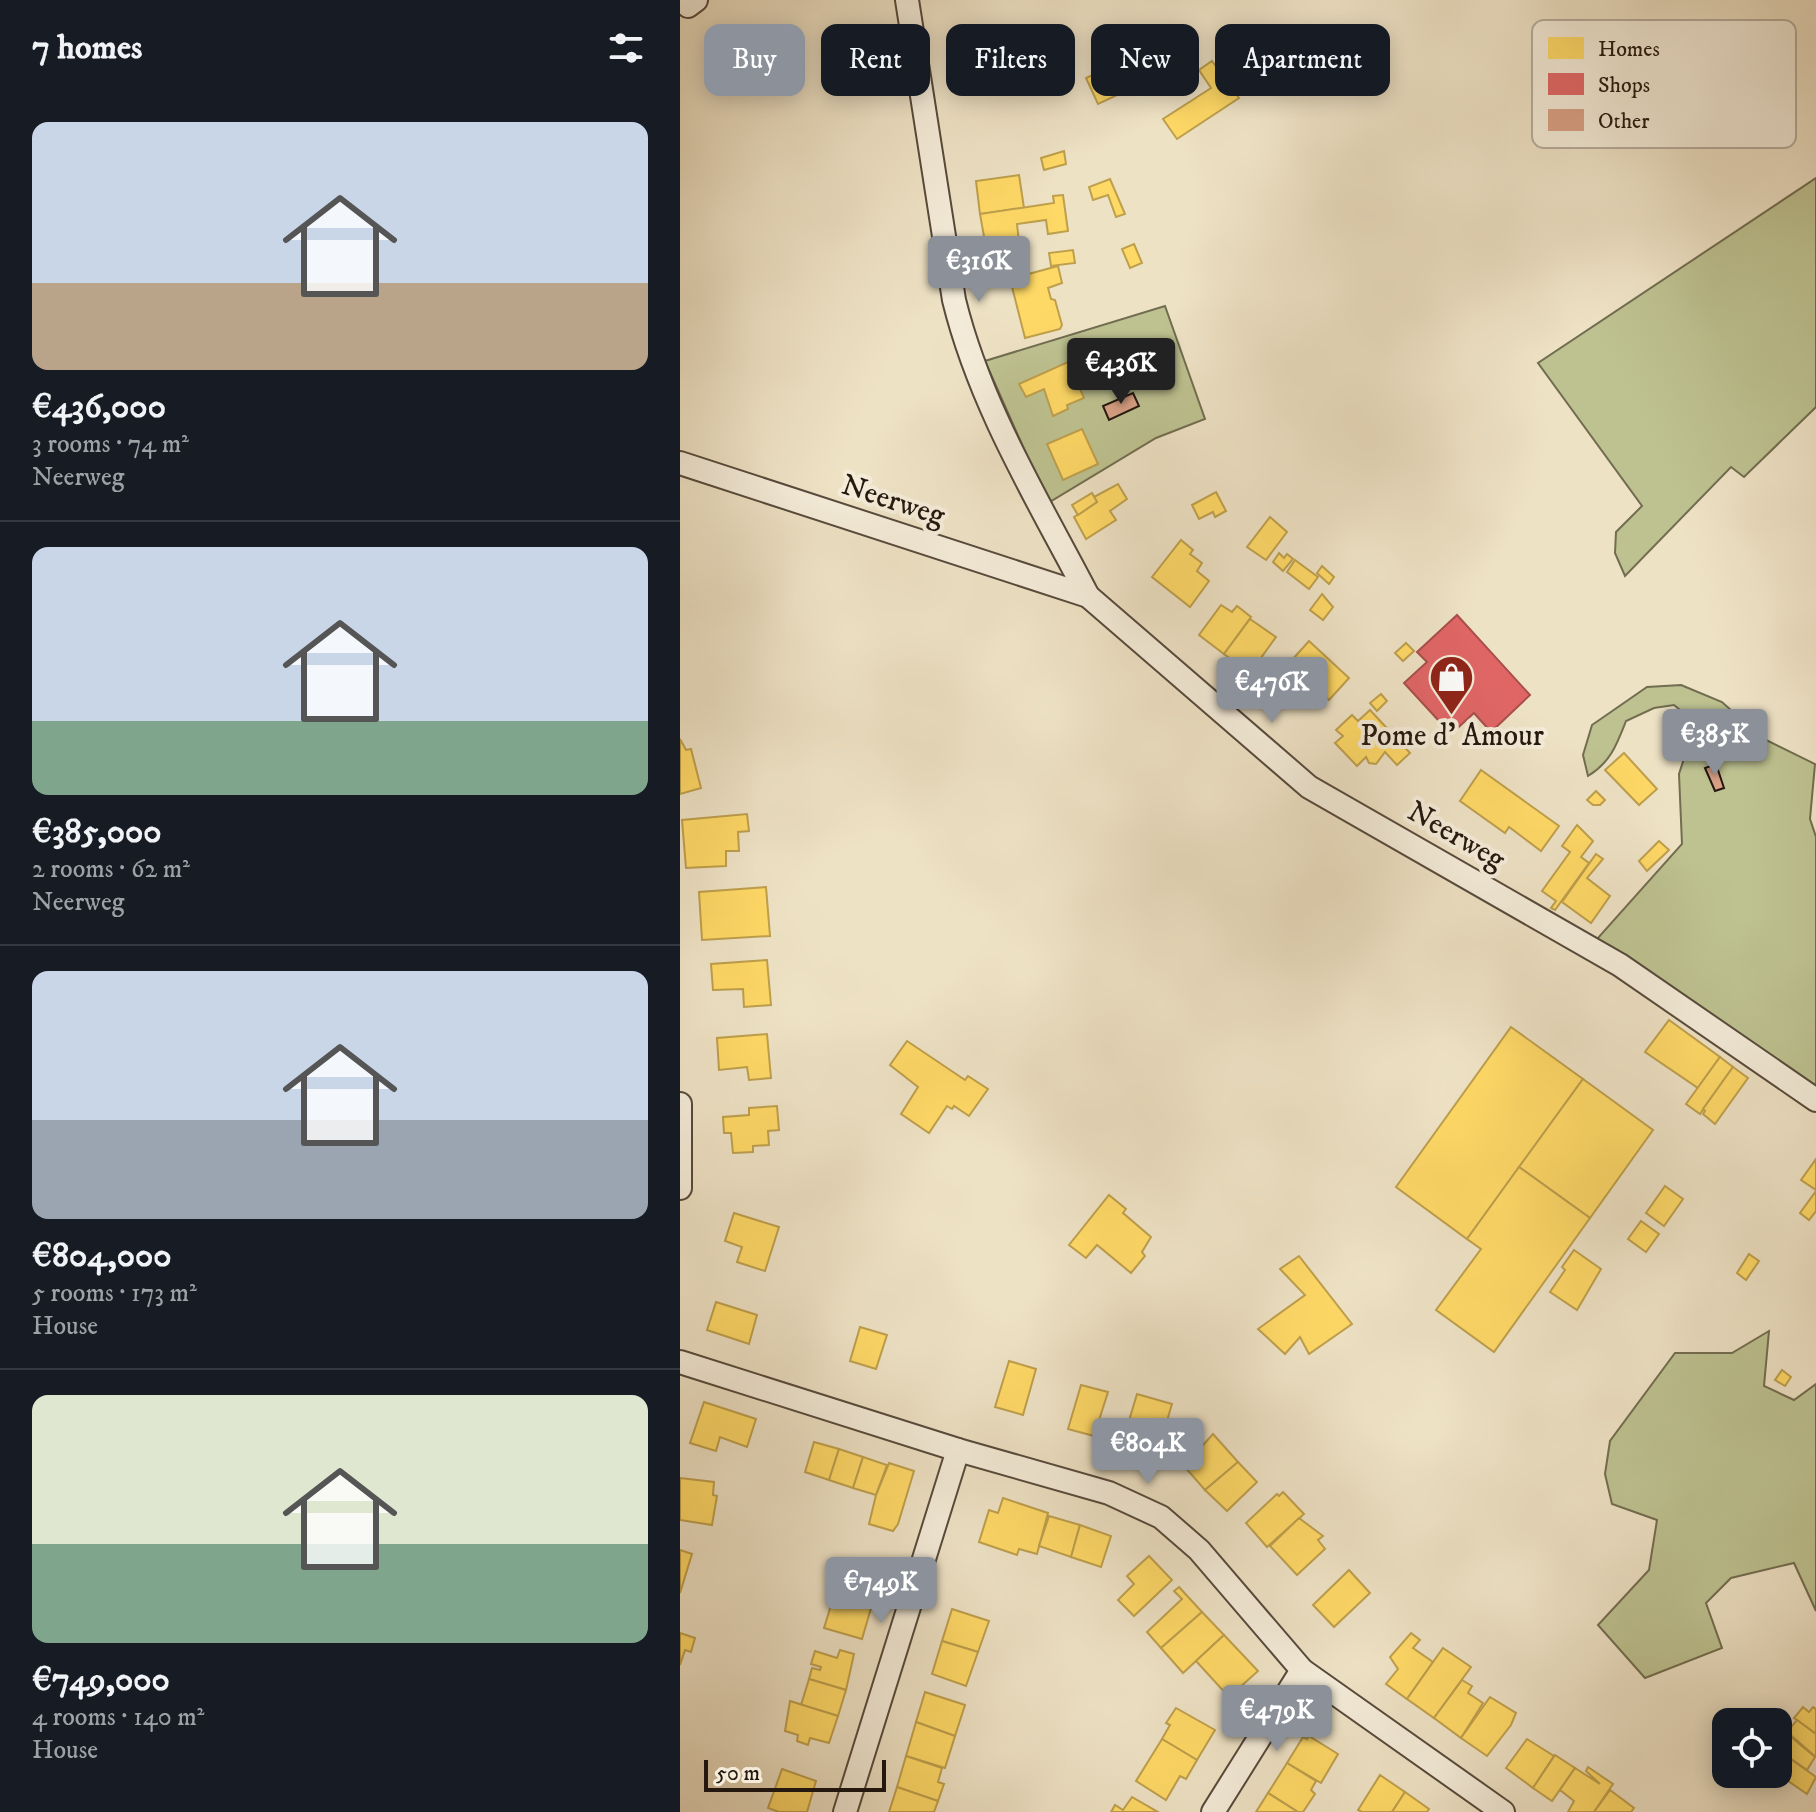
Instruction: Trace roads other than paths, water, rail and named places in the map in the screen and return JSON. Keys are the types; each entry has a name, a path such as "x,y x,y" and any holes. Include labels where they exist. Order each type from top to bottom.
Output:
{"street":[{"name":"Neerweg","path":"907,0 954,300 965,343 989,406 1088,596 1309,787 1620,965 1816,1100"},
{"name":"Neerweg","path":"680,463 1088,596"},
{"path":"680,1104 680,1188"},
{"path":"680,1362 958,1450 1109,1493 1161,1517 1199,1550 1302,1670 1503,1812"},
{"path":"845,1812 958,1450"},
{"path":"1213,1812 1302,1670"}],"place":[{"name":"Pome d' Amour","path":"1452,717"}]}
